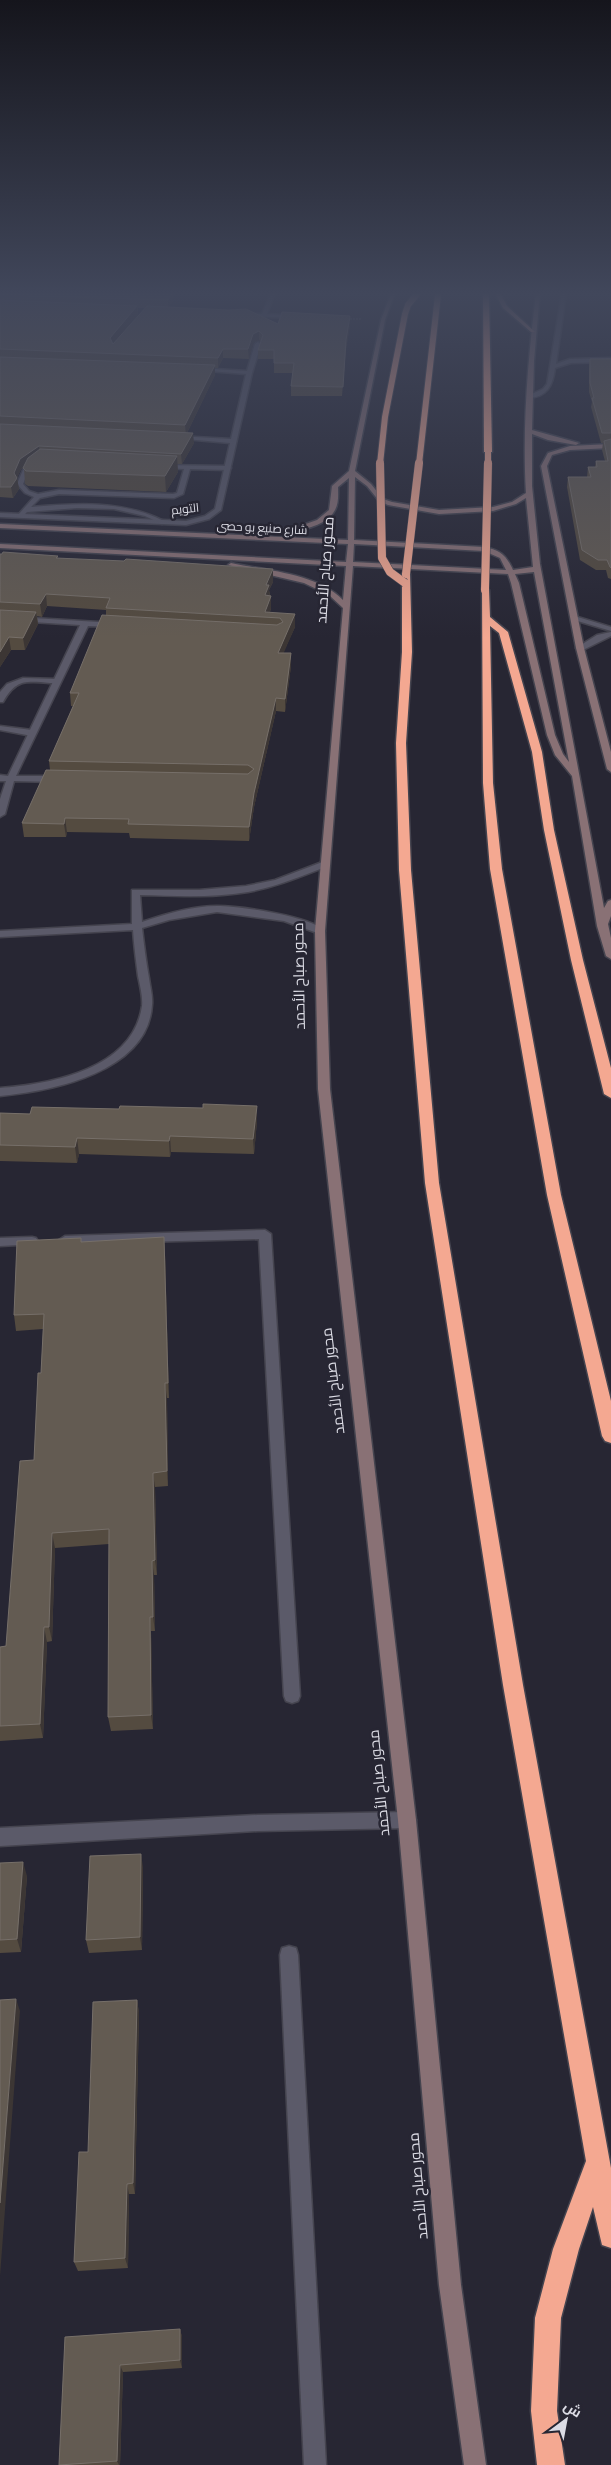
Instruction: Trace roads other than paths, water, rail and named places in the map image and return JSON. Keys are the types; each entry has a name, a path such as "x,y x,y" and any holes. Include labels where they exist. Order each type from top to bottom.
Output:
{"highway":[{"path":"387,408 380,460 382,558 390,572 406,583"},
{"path":"425,408 406,583 407,652 401,743 405,870 432,1183 515,1695 611,2236"},
{"path":"487,408 485,617 488,783 496,869 554,1195 611,1436"},
{"path":"485,617 502,632 513,662 537,752 549,830 577,960 611,1094"},
{"path":"551,2465 544,2411 548,2318 566,2249 598,2162"}],"street":[{"name":"التويم","path":"162,522 193,522 214,514 218,510 241,408"},
{"name":"محور صباح الأحمد","path":"365,408 352,472 351,544 332,798 324,864 320,931 324,1089 406,1820 450,2286 475,2465"},
{"path":"529,408 529,494 538,569 602,926 611,956"},
{"path":"529,431 560,441 611,446"},
{"path":"166,438 234,441"},
{"path":"611,446 570,448 555,452 548,458 544,466 580,648 607,739 611,769"},
{"path":"48,459 40,460 25,471 20,484 28,492 38,496 59,492 174,496 180,494 187,468"},
{"path":"150,466 228,468"},
{"path":"208,537 282,531 320,521 328,516 333,508 335,486 352,472 369,485 381,500 406,508 467,512 493,509 514,503 529,494"},
{"path":"20,516 38,496"},
{"path":"25,510 70,507 119,508 150,515 162,522"},
{"path":"0,515 162,522"},
{"name":"شارع صنيع بو حصى","path":"0,526 489,550 504,556 532,649 551,735 559,755 576,775"},
{"path":"3,547 510,572 538,569"},
{"path":"3,547 39,553 242,566 321,587 332,593 346,607"},
{"path":"574,617 611,629"},
{"path":"0,618 123,625"},
{"path":"0,814 11,778 85,623"},
{"path":"580,648 600,637 611,634"},
{"path":"0,700 4,688 13,682 28,680 57,681"},
{"path":"0,728 32,733"},
{"path":"0,778 70,780"},
{"path":"0,1092 36,1089 67,1081 110,1061 134,1040 144,1022 148,1005 137,927 135,892 212,893 247,889 280,881 324,864"},
{"path":"602,926 611,903"},
{"path":"0,934 137,927 168,917 217,909 286,918 320,931"},
{"path":"0,1242 265,1234 292,1696"},
{"path":"0,1838 258,1823 406,1820"},
{"path":"289,1955 315,2465"}]}
